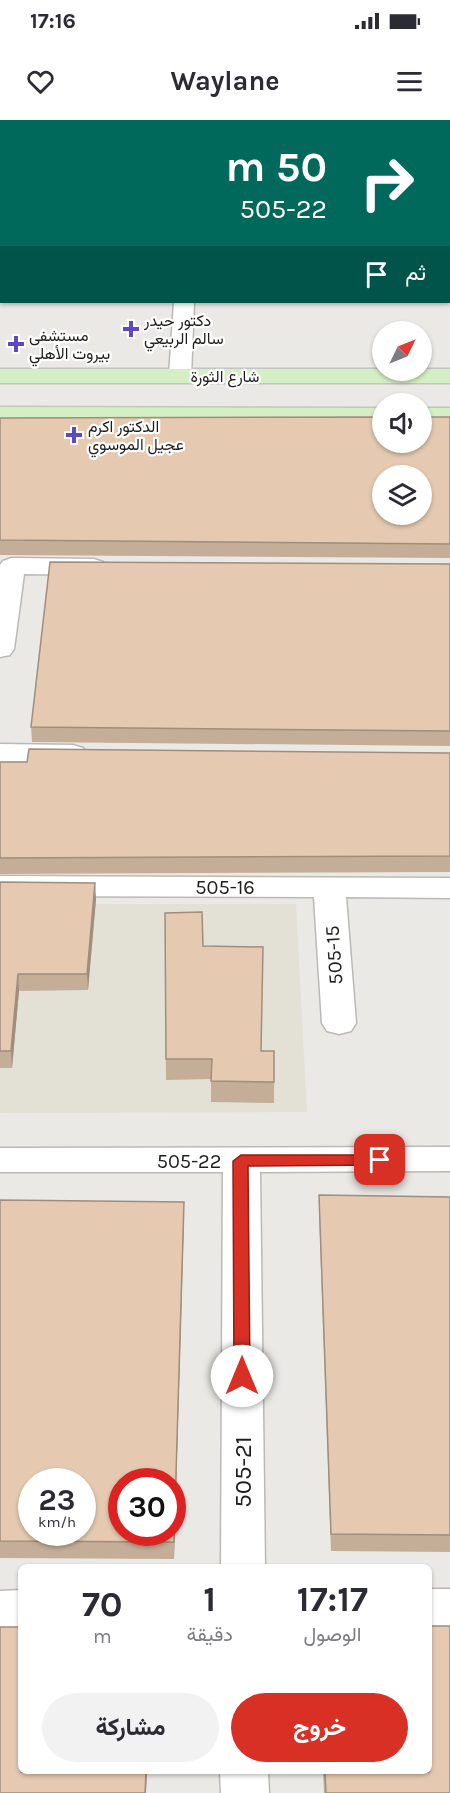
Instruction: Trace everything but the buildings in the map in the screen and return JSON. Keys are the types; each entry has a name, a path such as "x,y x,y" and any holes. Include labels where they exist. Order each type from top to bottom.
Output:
{"main road":[{"name":"شارع الثورة","path":"0,376 450,376"},
{"name":"شارع الثورة","path":"0,414 372,415"},
{"path":"432,415 450,415"}],"street":[{"path":"180,376 184,303"},
{"path":"0,649 12,566 118,567"},
{"path":"0,753 95,754"},
{"name":"505-16","path":"0,886 450,888"},
{"name":"505-15","path":"329,887 339,1023"},
{"name":"505-22","path":"0,1160 450,1160"},
{"name":"505-21","path":"241,1161 243,1564"},
{"path":"432,1608 450,1608"},
{"path":"0,1610 18,1609"},
{"path":"244,1774 245,1793"}],"shaded area":[{"path":"0,904 296,904 307,1112 0,1113"}],"place":[{"name":"دكتور حيدر سالم الربيعي","path":"131,329"},
{"name":"مستشفى بيروت الأهلي","path":"16,344"},
{"name":"الدكتور اكرم عجيل الموسوي","path":"74,435"}],"route":[{"path":"242,1376 241,1161 380,1160"}]}
